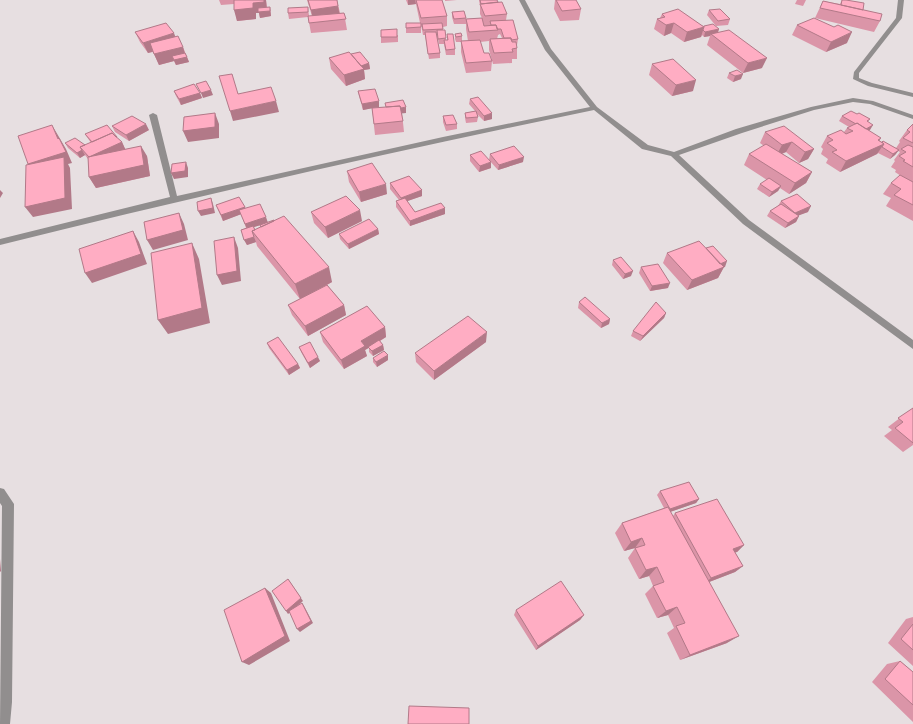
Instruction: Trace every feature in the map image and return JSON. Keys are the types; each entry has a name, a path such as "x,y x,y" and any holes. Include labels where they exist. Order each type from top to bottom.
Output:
{"street":[{"path":"522,0 548,50 595,108 645,147 674,154 746,222 913,346"},
{"path":"901,0 899,18 856,73 856,79 870,85 913,95"},
{"path":"674,154 739,131 813,108 853,100 871,102 913,117"},
{"path":"0,242 174,199 443,139 595,108"},
{"path":"153,115 174,199"},
{"path":"0,493 8,504 5,702 3,724"}],"building":[{"path":"234,0 264,0 264,2 253,3 253,8 234,10"},
{"path":"308,0 337,0 338,6 311,10"},
{"path":"416,0 442,0 447,16 421,18"},
{"path":"480,0 497,0 498,2 481,4"},
{"path":"556,0 576,0 581,9 562,11"},
{"path":"842,0 864,3 863,10 841,5"},
{"path":"823,1 882,14 880,21 820,8"},
{"path":"502,2 507,14 485,16 480,4"},
{"path":"270,7 270,11 258,12 258,8"},
{"path":"308,7 308,12 288,13 288,8"},
{"path":"678,9 704,27 687,32 674,23 666,25 657,19 665,17 662,14"},
{"path":"720,9 730,19 718,21 709,10"},
{"path":"464,11 466,18 454,19 452,12"},
{"path":"344,13 346,19 309,23 308,16"},
{"path":"482,18 484,26 496,25 498,30 469,32 466,19"},
{"path":"814,18 834,27 838,25 852,32 831,42 797,25"},
{"path":"513,20 518,39 511,40 511,38 504,38 501,29 497,29 496,25 491,25 490,21"},
{"path":"166,23 174,33 143,43 135,32"},
{"path":"406,23 421,23 421,27 406,28"},
{"path":"442,23 443,29 423,30 422,24"},
{"path":"713,24 719,29 705,32 703,30 704,26"},
{"path":"397,29 397,37 381,37 381,30"},
{"path":"437,30 445,30 446,38 438,39"},
{"path":"729,30 767,58 748,63 711,34"},
{"path":"425,32 436,32 440,53 428,54"},
{"path":"461,33 462,36 456,37 455,34"},
{"path":"447,34 453,34 455,49 446,50 444,40 448,40"},
{"path":"178,36 183,47 154,54 150,43"},
{"path":"511,38 512,42 516,42 517,48 512,49 513,52 494,53 490,39"},
{"path":"480,40 484,53 489,53 492,61 466,63 461,41"},
{"path":"349,52 364,69 344,75 329,58"},
{"path":"360,52 369,63 361,66 351,54"},
{"path":"185,53 187,57 174,60 172,56"},
{"path":"673,59 696,80 676,85 652,64"},
{"path":"737,70 743,74 735,76 729,73"},
{"path":"232,74 238,94 271,87 276,101 230,111 219,76"},
{"path":"206,81 211,90 201,93 196,84"},
{"path":"194,84 200,93 179,99 174,91"},
{"path":"375,89 379,101 362,104 358,91"},
{"path":"478,97 492,113 484,116 470,99"},
{"path":"403,100 406,107 386,107 385,103"},
{"path":"400,106 403,121 374,124 372,108"},
{"path":"476,111 478,117 466,118 465,113"},
{"path":"851,111 857,114 859,113 870,119 867,121 873,125 866,129 842,116"},
{"path":"215,113 215,127 183,131 184,117"},
{"path":"453,115 457,124 446,125 443,116"},
{"path":"132,116 146,124 126,135 112,126"},
{"path":"857,123 881,138 878,140 884,144 846,161 832,152 837,150 827,143 833,140 827,136 841,130 846,134 853,131 847,128"},
{"path":"913,124 913,143 903,138 910,132 907,130"},
{"path":"52,125 66,152 28,164 18,136"},
{"path":"107,125 117,137 112,133 92,142 85,134"},
{"path":"784,126 814,149 805,152 792,142 782,145 765,132"},
{"path":"112,133 122,142 89,157 80,147"},
{"path":"75,138 85,145 80,147 82,150 77,153 65,143"},
{"path":"883,141 899,150 893,154 882,147 884,144 882,142"},
{"path":"766,144 812,172 795,183 749,154"},
{"path":"908,145 913,147 913,167 903,161 905,160 899,156 906,152 901,149"},
{"path":"141,146 144,165 89,177 88,157"},
{"path":"514,146 524,157 499,165 490,154"},
{"path":"481,151 491,162 480,166 470,155"},
{"path":"64,157 65,198 25,207 26,165"},
{"path":"186,162 185,171 171,173 172,164"},
{"path":"372,163 386,184 359,192 347,171"},
{"path":"900,175 913,182 913,205 894,195 901,189 891,183"},
{"path":"409,176 422,190 401,198 390,183"},
{"path":"769,178 781,186 772,192 760,184"},
{"path":"797,194 811,206 795,213 781,201"},
{"path":"346,196 360,210 325,227 311,212"},
{"path":"239,197 245,207 221,215 216,205"},
{"path":"211,198 213,208 198,211 197,202"},
{"path":"405,198 415,212 441,203 445,208 410,221 396,201"},
{"path":"260,204 266,217 245,224 239,210"},
{"path":"781,204 799,216 788,223 770,211"},
{"path":"179,213 183,230 147,240 144,222"},
{"path":"284,216 329,267 295,284 252,231"},
{"path":"369,219 378,229 348,244 339,234"},
{"path":"274,220 261,227 260,225"},
{"path":"253,226 255,230 252,231 254,237 244,240 241,230"},
{"path":"133,231 141,254 85,273 79,249"},
{"path":"234,237 237,271 217,275 214,241"},
{"path":"699,241 724,267 692,280 667,253"},
{"path":"192,243 202,308 158,320 151,253"},
{"path":"713,246 727,261 720,264 706,248"},
{"path":"621,257 633,271 625,274 613,260"},
{"path":"658,264 670,283 652,286 641,267"},
{"path":"327,285 344,305 305,326 288,305"},
{"path":"585,297 610,319 602,323 579,302"},
{"path":"656,302 666,313 643,336 633,331"},
{"path":"367,306 385,327 361,341 365,346 341,360 320,332"},
{"path":"468,316 487,332 434,371 415,353"},
{"path":"278,337 298,364 287,370 267,343"},
{"path":"379,340 383,345 372,351 368,347"},
{"path":"310,342 318,357 308,363 299,347"},
{"path":"384,351 388,355 376,362 373,358"},
{"path":"913,408 913,443 895,428 903,422 898,418"},
{"path":"689,482 699,499 670,509 660,491"},
{"path":"717,499 744,545 733,549 743,566 711,578 675,513"},
{"path":"668,507 739,636 690,655 676,626 685,623 677,607 666,611 653,586 664,582 657,567 646,570 635,548 645,545 642,538 631,542 622,523"},
{"path":"288,579 301,598 286,611 272,591"},
{"path":"561,581 584,615 538,646 516,610"},
{"path":"265,588 285,636 242,662 224,610"},
{"path":"302,603 311,621 297,629 289,611"},
{"path":"913,624 913,650 901,639"},
{"path":"900,661 913,672 913,705 885,679"},
{"path":"409,706 469,708 469,724 408,724"}]}
